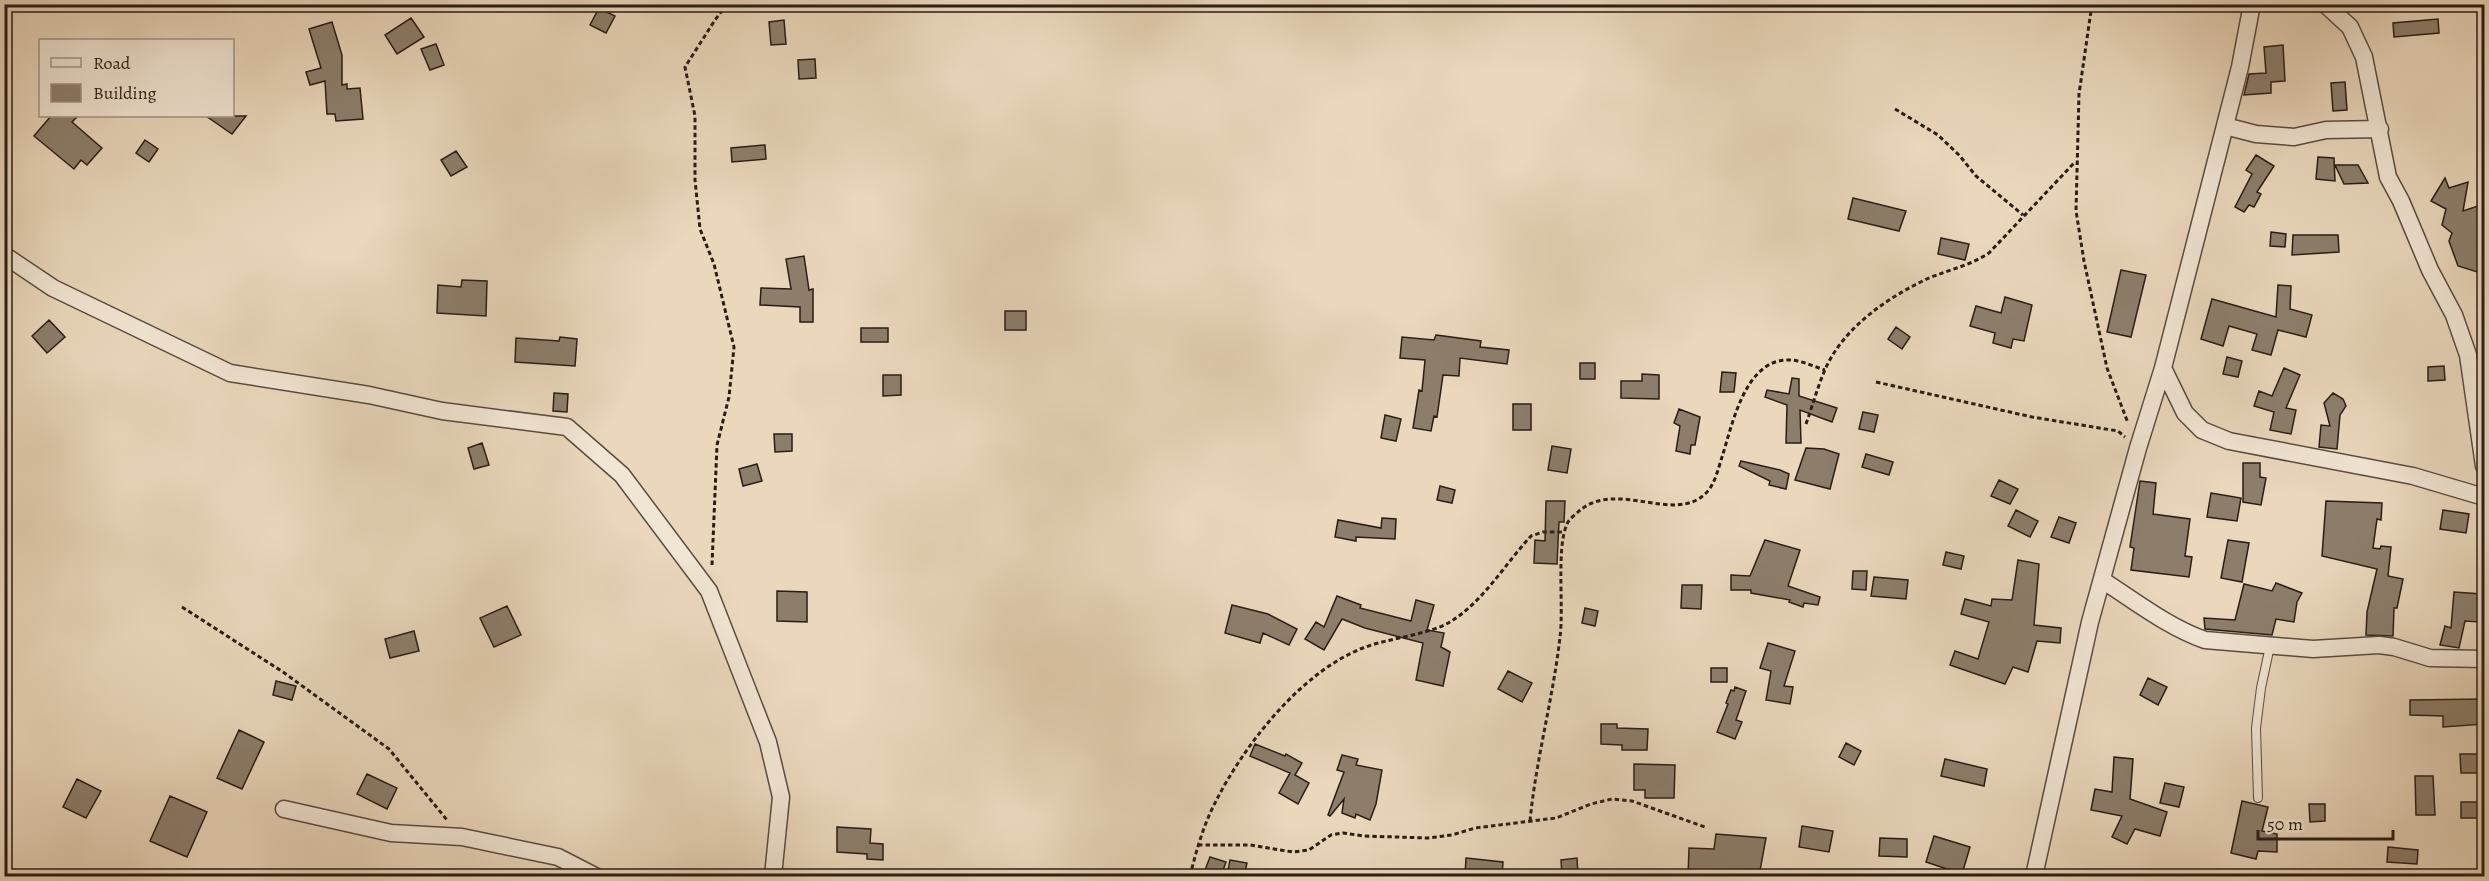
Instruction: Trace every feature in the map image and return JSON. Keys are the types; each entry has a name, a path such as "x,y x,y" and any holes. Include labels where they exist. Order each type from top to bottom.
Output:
{"street":[{"path":"2034,876 2090,622 2138,448 2163,368 2240,67 2252,4"},
{"path":"2325,4 2350,27 2364,57 2388,177 2401,201 2430,270 2454,315 2468,355 2484,466"},
{"path":"2225,126 2256,134 2294,137 2326,130 2380,129"},
{"path":"4,255 53,288 230,373 369,395 442,411 567,427 622,475 709,591 768,742 781,797 773,876"},
{"path":"2163,368 2185,413 2202,430 2229,441 2413,476 2484,497"},
{"path":"2102,580 2190,635 2205,640 2313,649 2379,645 2430,658 2484,659"},
{"path":"284,809 391,833 462,837 558,857 595,876"}],"lane":[{"path":"2258,798 2256,728 2261,688 2270,646"}],"path":[{"path":"709,591 717,446 729,397 734,346 714,264 700,229 695,180 695,116 685,67 727,4"},
{"path":"2092,4 2079,94 2076,211 2088,282 2107,368 2138,448"},
{"path":"1895,108 1938,135 1977,176 2023,215"},
{"path":"1806,424 1824,370 1838,347 1853,330 1877,308 1901,292 1932,277 1972,264 1989,253 2077,161"},
{"path":"1530,821 1533,790 1560,638 1563,609 1561,547 1568,521 1584,507 1606,498 1675,504 1689,502 1705,494 1715,477 1738,406 1757,374 1771,363 1785,360 1799,361 1824,370"},
{"path":"1876,382 2032,417 2118,431 2138,448"},
{"path":"1190,876 1198,845 1214,804 1233,772 1285,702 1315,676 1340,659 1363,648 1449,622 1480,595 1531,536 1543,532 1564,532"},
{"path":"182,607 283,672 390,749 462,837"},
{"path":"1198,845 1250,845 1293,852 1309,850 1331,835 1343,833 1374,837 1428,838 1452,835 1475,828 1557,818 1591,804 1611,799 1632,801 1706,827"},
{"path":"1735,875 1742,876"}],"building":[{"path":"599,8 615,16 606,33 590,25"},
{"path":"411,18 424,37 397,54 385,35"},
{"path":"2438,19 2439,33 2394,37 2393,23"},
{"path":"784,20 786,44 771,45 769,22"},
{"path":"332,22 342,55 342,85 347,84 347,89 360,88 363,119 336,121 335,114 327,114 325,81 310,85 306,72 321,68 309,29"},
{"path":"436,44 444,65 430,70 421,49"},
{"path":"2283,45 2285,81 2271,82 2271,93 2244,95 2249,74 2266,73 2264,47"},
{"path":"815,59 816,78 799,79 798,60"},
{"path":"2345,82 2347,110 2333,111 2331,83"},
{"path":"246,116 232,134 207,117"},
{"path":"50,117 77,117 72,122 102,148 87,165 81,160 74,169 34,136"},
{"path":"145,140 158,149 149,162 136,153"},
{"path":"765,145 766,159 732,162 731,148"},
{"path":"456,151 467,167 451,176 441,160"},
{"path":"2256,155 2274,166 2257,192 2261,194 2254,207 2249,205 2244,212 2235,207 2252,174 2246,170"},
{"path":"2318,157 2334,158 2335,181 2316,179"},
{"path":"2335,165 2358,165 2368,183 2344,184"},
{"path":"2445,178 2449,188 2468,182 2463,211 2484,204 2484,274 2458,266 2449,241 2452,233 2442,225 2446,209 2431,201"},
{"path":"1853,198 1906,211 1899,231 1848,219"},
{"path":"2271,232 2286,234 2285,247 2270,246"},
{"path":"2293,235 2338,235 2339,252 2292,255"},
{"path":"1941,238 1969,244 1965,260 1938,254"},
{"path":"804,256 809,290 813,289 813,322 800,322 800,307 760,305 761,288 791,289 786,259"},
{"path":"2121,270 2146,275 2131,337 2107,332"},
{"path":"462,280 487,281 486,316 437,313 438,285 461,287"},
{"path":"2278,285 2291,286 2290,309 2312,315 2306,337 2278,330 2271,355 2252,350 2257,334 2229,326 2223,346 2201,339 2212,299 2276,317"},
{"path":"2005,297 2032,305 2024,341 2013,339 2011,348 1993,343 1995,333 1970,326 1976,306 2001,313"},
{"path":"1005,311 1026,311 1026,330 1005,330"},
{"path":"49,320 65,337 47,353 32,336"},
{"path":"1896,327 1910,337 1902,349 1888,339"},
{"path":"861,328 888,328 888,342 861,342"},
{"path":"1436,335 1481,341 1480,347 1509,350 1507,364 1460,358 1459,376 1443,375 1437,417 1434,416 1431,431 1413,428 1419,390 1422,391 1425,360 1400,358 1402,337 1434,340"},
{"path":"560,337 577,339 575,366 515,362 516,338 559,341"},
{"path":"2227,357 2242,361 2238,377 2223,374"},
{"path":"1580,363 1595,363 1595,379 1580,379"},
{"path":"2444,366 2445,380 2428,381 2428,367"},
{"path":"2284,368 2300,375 2286,408 2296,410 2291,434 2270,430 2274,412 2254,406 2259,391 2272,396"},
{"path":"1722,372 1736,373 1734,392 1720,392"},
{"path":"1642,374 1659,375 1659,399 1621,398 1621,381 1642,381"},
{"path":"883,375 901,375 901,395 883,396"},
{"path":"1792,378 1799,379 1799,396 1837,408 1832,422 1800,410 1801,443 1786,443 1787,405 1765,397 1767,390 1789,394"},
{"path":"554,393 568,394 567,412 553,411"},
{"path":"2333,393 2343,399 2346,406 2340,415 2337,449 2319,447 2321,425 2330,426 2324,403"},
{"path":"1513,404 1531,404 1531,430 1513,430"},
{"path":"1679,409 1700,417 1695,445 1691,445 1690,454 1676,451 1680,426 1674,423"},
{"path":"1863,412 1878,415 1874,432 1859,429"},
{"path":"1385,415 1401,419 1396,441 1381,438"},
{"path":"774,434 792,434 792,451 775,452"},
{"path":"482,443 489,465 474,469 468,448"},
{"path":"1552,446 1571,449 1567,473 1548,470"},
{"path":"1806,448 1824,449 1839,454 1830,489 1795,480"},
{"path":"1866,454 1893,462 1889,475 1862,467"},
{"path":"1741,461 1789,474 1786,489 1769,485 1770,481 1739,466"},
{"path":"2243,463 2260,463 2260,477 2266,478 2261,505 2243,502"},
{"path":"757,464 762,481 743,486 739,469"},
{"path":"1999,480 2018,489 2010,504 1991,496"},
{"path":"2140,481 2156,483 2153,514 2190,519 2185,556 2192,557 2189,577 2131,570 2134,548 2130,547"},
{"path":"1440,486 1455,490 1452,503 1437,500"},
{"path":"2211,493 2241,498 2237,521 2207,517"},
{"path":"1546,501 1565,501 1564,522 1559,522 1557,564 1534,563 1535,540 1545,541"},
{"path":"2326,501 2382,503 2381,520 2377,519 2373,548 2391,547 2388,576 2403,579 2397,608 2394,608 2393,636 2366,635 2367,612 2377,569 2322,556"},
{"path":"2016,510 2038,521 2030,537 2008,526"},
{"path":"2443,510 2469,514 2466,533 2440,529"},
{"path":"2059,517 2076,523 2069,543 2051,537"},
{"path":"1382,518 1396,519 1395,539 1356,537 1356,541 1335,537 1338,520 1381,528"},
{"path":"1765,540 1800,550 1788,586 1820,597 1818,605 1804,603 1803,607 1789,602 1790,600 1751,593 1751,590 1731,590 1731,575 1750,576"},
{"path":"2228,540 2249,543 2242,582 2221,578"},
{"path":"1946,552 1964,556 1961,569 1943,565"},
{"path":"2018,560 2039,564 2034,625 2061,628 2060,643 2037,641 2028,672 2013,667 2005,684 1950,665 1955,651 1978,659 1989,622 1961,614 1965,599 1991,606 1992,599 2012,600"},
{"path":"1853,571 1867,571 1866,590 1852,589"},
{"path":"1874,577 1908,580 1906,599 1871,596"},
{"path":"2276,583 2302,593 2297,602 2294,622 2276,619 2272,635 2205,629 2204,618 2235,620 2244,584 2272,591"},
{"path":"1682,585 1702,585 1701,609 1681,608"},
{"path":"777,591 807,592 807,622 777,621"},
{"path":"2454,592 2482,594 2480,622 2465,621 2459,648 2440,645 2445,626 2451,628"},
{"path":"1337,596 1361,605 1360,608 1411,621 1416,600 1434,605 1427,630 1444,633 1441,647 1450,652 1443,686 1416,680 1423,643 1365,628 1342,619 1324,650 1305,639 1316,622 1324,627"},
{"path":"1232,605 1268,614 1297,629 1289,645 1263,633 1260,643 1225,633"},
{"path":"507,606 521,635 494,647 480,618"},
{"path":"1585,608 1598,611 1595,626 1582,623"},
{"path":"414,631 419,651 390,658 385,639"},
{"path":"1768,643 1795,651 1784,686 1793,687 1790,704 1766,700 1771,671 1760,668"},
{"path":"1711,668 1727,668 1727,682 1711,682"},
{"path":"1508,671 1532,683 1522,702 1498,689"},
{"path":"2148,678 2167,687 2158,705 2140,695"},
{"path":"276,681 296,686 292,700 273,695"},
{"path":"1735,687 1746,691 1736,720 1742,722 1735,739 1717,732 1731,690 1734,691"},
{"path":"2484,699 2484,724 2443,727 2443,716 2410,715 2410,700"},
{"path":"1601,724 1617,724 1617,728 1648,729 1647,750 1622,750 1622,745 1601,744"},
{"path":"239,730 264,742 242,789 217,778"},
{"path":"1846,743 1861,751 1854,765 1839,757"},
{"path":"1255,744 1285,756 1286,754 1302,763 1295,775 1309,783 1298,804 1279,793 1290,773 1250,756"},
{"path":"2460,754 2484,754 2484,773 2461,773"},
{"path":"1342,755 1358,759 1356,765 1382,770 1376,804 1370,820 1356,814 1355,818 1342,813 1344,799 1330,816 1328,815 1344,772 1337,770"},
{"path":"2114,757 2133,759 2130,799 2167,812 2160,836 2135,829 2127,844 2112,837 2122,816 2091,810 2095,789 2112,792"},
{"path":"1945,759 1987,769 1984,786 1941,776"},
{"path":"1634,764 1675,765 1674,798 1645,798 1645,790 1634,790"},
{"path":"367,774 397,788 387,809 357,794"},
{"path":"2415,776 2433,776 2435,815 2416,815"},
{"path":"77,779 101,791 86,818 63,807"},
{"path":"2165,783 2184,787 2179,807 2160,803"},
{"path":"170,796 207,812 187,857 150,841"},
{"path":"2242,801 2268,807 2262,831 2277,834 2277,852 2258,851 2256,859 2231,853"},
{"path":"2461,802 2484,802 2484,818 2461,818"},
{"path":"2309,804 2325,804 2325,821 2310,822"},
{"path":"1802,826 1833,831 1829,852 1799,847"},
{"path":"837,827 871,829 870,843 883,844 883,860 867,859 867,854 837,852"},
{"path":"1716,834 1766,838 1759,876 1724,872 1724,876 1688,876 1689,848 1714,849"},
{"path":"1934,836 1970,847 1962,874 1926,862"},
{"path":"1880,838 1907,839 1907,857 1879,856"},
{"path":"2388,847 2418,850 2417,864 2387,862"},
{"path":"1210,857 1226,862 1221,876 1205,870"},
{"path":"1466,858 1503,862 1502,876 1465,875"},
{"path":"1577,858 1578,874 1562,876 1561,860"},
{"path":"1230,860 1247,863 1244,876 1227,875"}]}
